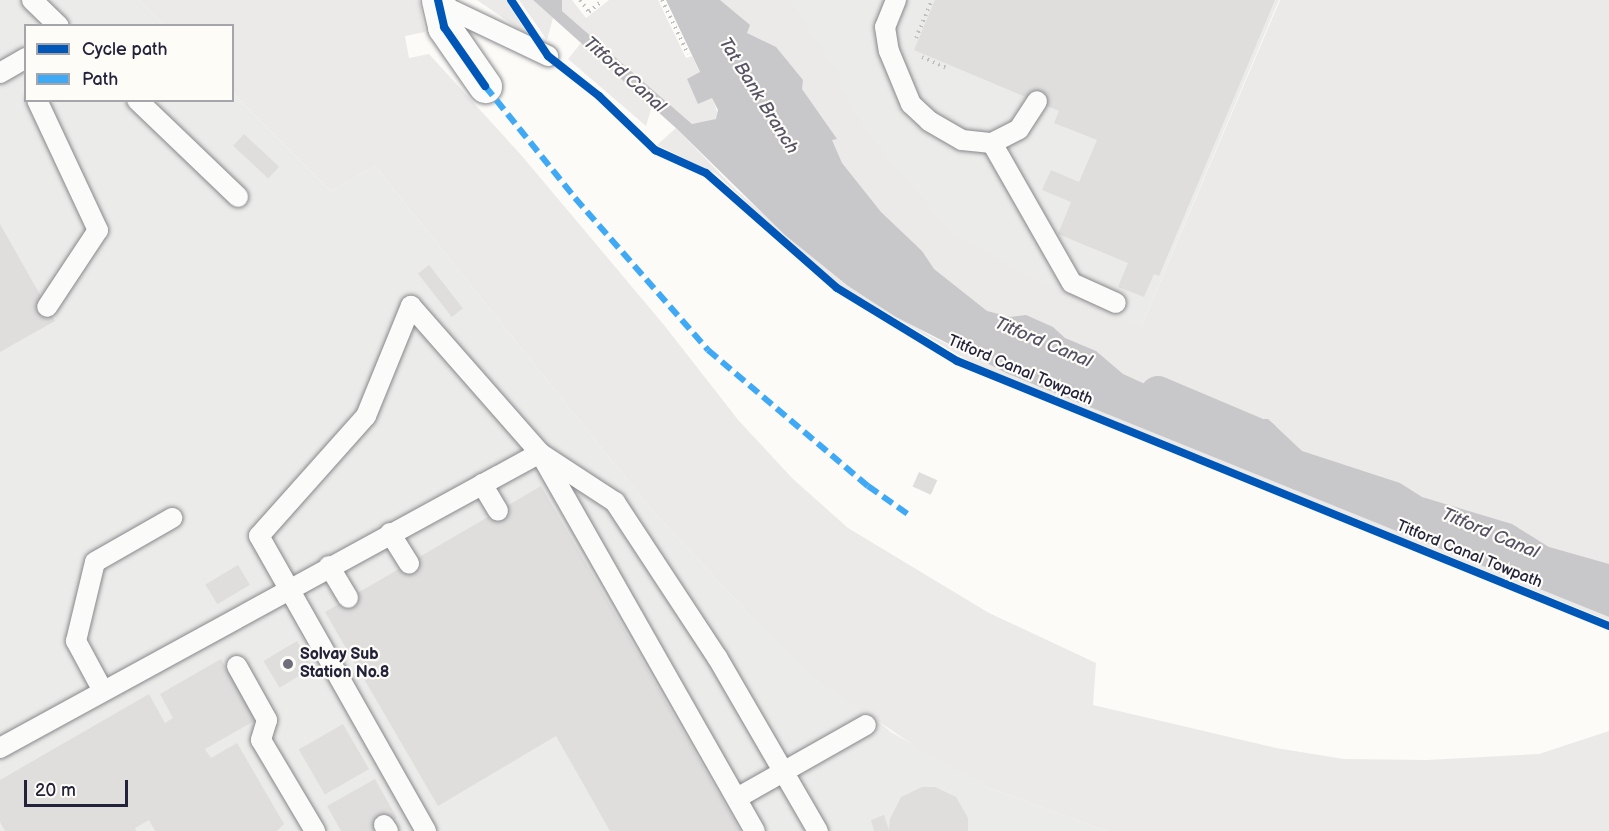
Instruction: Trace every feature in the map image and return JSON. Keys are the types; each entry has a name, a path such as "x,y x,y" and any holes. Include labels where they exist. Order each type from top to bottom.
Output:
{"street":[{"path":"439,2 444,27 485,86"}],"lane":[{"path":"32,0 57,24"},
{"path":"894,1 885,27 897,77 911,104 929,121 962,140 992,143 1019,129 1036,101"},
{"path":"439,2 548,56"},
{"path":"0,74 23,65"},
{"path":"38,102 99,230 47,307"},
{"path":"139,102 238,197"},
{"path":"992,143 1072,283 1116,303"},
{"path":"426,831 259,536 366,416 411,306 540,453 634,633 730,795 755,831"},
{"path":"0,748 329,566 540,453"},
{"path":"540,453 615,502 717,657 785,770 818,831"},
{"path":"482,484 498,511"},
{"path":"103,691 76,641 95,562 172,518"},
{"path":"390,533 409,563"},
{"path":"329,566 348,598"},
{"path":"237,666 267,720 261,740 315,831"},
{"path":"730,795 785,770 866,725"}],"path":[{"path":"580,0 589,12 603,0"},
{"path":"662,0 688,54"},
{"path":"914,42 932,0"},
{"path":"919,56 947,68"}],"shaded area":[{"path":"0,0 139,0 163,24 24,24 24,102 234,102 234,94 331,191 375,166 650,508 747,612 891,732 988,787 1106,831 0,831"},
{"path":"139,0 419,0 425,32 405,36 409,58 429,54 522,156 664,325 739,421 793,479 848,528 989,613 1096,663 1093,705 1276,748 1344,759 1427,760 1539,754 1609,731 1609,831 1106,831 988,787 925,753 810,675 747,612 650,508 375,166 331,191 234,94 234,24 163,24"},
{"path":"477,0 506,0 529,36"},
{"path":"519,0 533,0 553,18 547,40"},
{"path":"562,0 572,0 586,18 609,0 658,0 686,58 692,56 700,73 687,79 699,103 712,97 719,117 711,122 692,124 562,11"},
{"path":"699,0 1279,0 1141,327 1092,366"},
{"path":"705,0 790,0 843,81 838,85 871,137 953,234 1038,281 1141,327 1280,0 1609,0 1609,582 1165,408 958,310"},
{"path":"581,43 652,106 646,126 568,59"},
{"path":"676,128 735,189 848,286 929,335 1008,374 1609,617 1609,621 974,364 844,288 808,260 716,174 657,145"}],"water":[{"name":"Tat Bank Branch","path":"533,0 562,0 562,11 692,124 716,119 718,110 712,98 698,104 687,79 700,72 666,0 720,0 750,25 747,33 776,47 803,80 802,89 837,139 832,140 842,163 881,212 922,251 934,269 987,311 1010,317 1026,315 1053,327 1065,338 1096,351 1123,374 1193,406 1213,419 1268,419 1302,451 1400,483 1422,497 1512,524 1549,547 1609,564 1609,617 1008,374 896,317 848,286 785,235 676,128"}],"building":[{"path":"935,0 1275,0 1159,276 1154,274 1144,297 1118,287 1128,263 1058,234 1071,202 1042,190 1051,170 1079,182 1097,140 1054,123 1059,111 914,50"},
{"path":"244,134 279,167 268,178 233,146"},
{"path":"0,224 55,321 0,352"},
{"path":"429,265 463,308 452,317 418,274"},
{"path":"919,472 937,480 931,495 912,487"},
{"path":"541,486 740,831 610,831 556,736 438,806 325,612"},
{"path":"238,565 250,585 217,604 205,585"},
{"name":"Solvay Sub Station No.8","path":"297,641 313,668 280,688 264,661"},
{"path":"221,659 256,720 205,749 211,758 237,743 284,824 277,831 155,831 149,820 135,828 136,831 5,831 0,822 0,780 149,694 165,723 173,718 160,694"},
{"path":"343,724 369,769 325,795 299,750"},
{"path":"375,779 397,818 373,831 341,831 327,806"},
{"path":"922,787 935,787 956,797 968,818 968,831 874,831 871,820 884,815 889,830 890,819 901,797"}],"waterway":[{"name":"Titford Canal","path":"1158,394 1262,438"}],"marked path":[{"path":"485,86 575,198 708,350 868,486 912,517"}],"cycle path":[{"path":"438,0 444,27 485,86"},
{"name":"Titford Canal Towpath","path":"511,0 548,56 599,96 655,150 706,173 837,288 957,361 1609,626"}],"place":[{"name":"Solvay Sub Station No.8","path":"288,664"}]}
